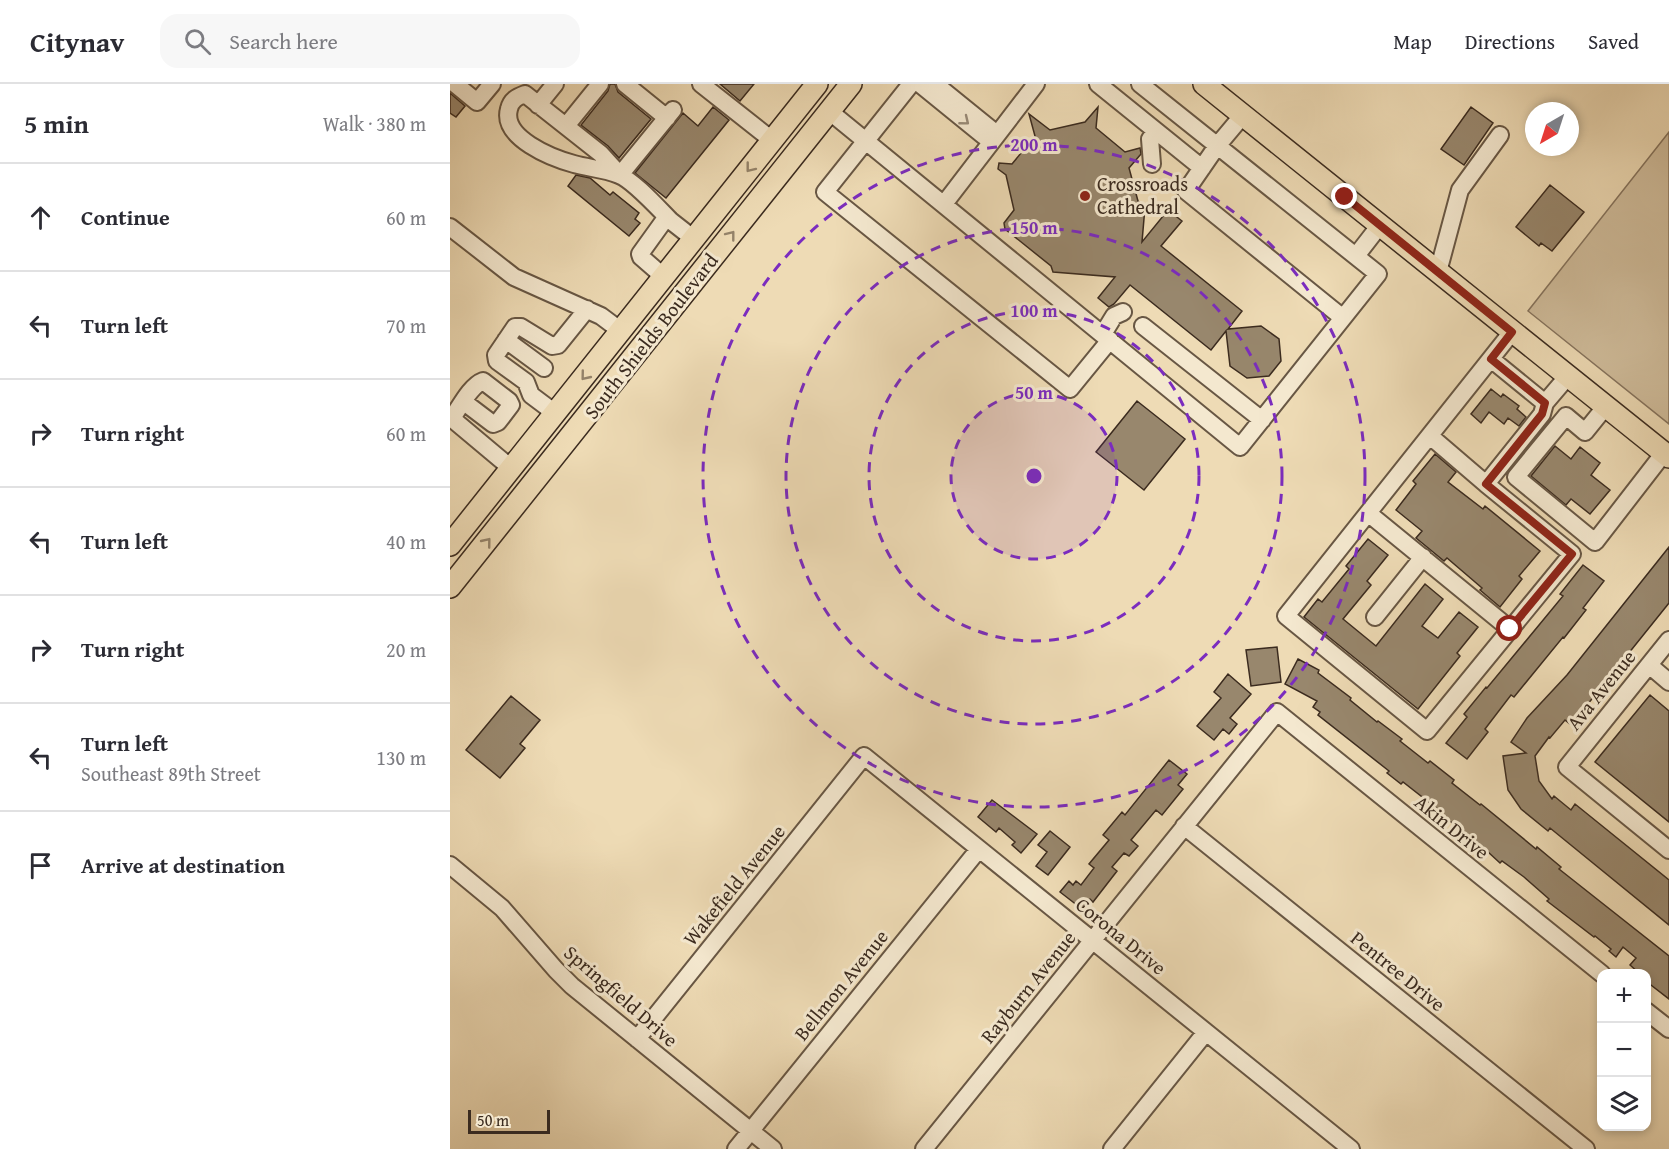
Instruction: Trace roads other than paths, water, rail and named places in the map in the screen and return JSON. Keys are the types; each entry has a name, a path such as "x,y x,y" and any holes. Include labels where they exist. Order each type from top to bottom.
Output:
{"main road":[{"name":"South Shields Boulevard","path":"450,587 851,84"},
{"path":"1204,84 1667,455"},
{"name":"South Shields Boulevard","path":"450,545 694,239 812,86"},
{"path":"812,86 829,111"},
{"path":"549,421 564,445"}],"street":[{"path":"455,84 477,102 492,84"},
{"path":"538,105 555,84"},
{"path":"566,126 600,84"},
{"path":"620,175 670,114 625,84"},
{"path":"701,84 772,140"},
{"path":"911,84 825,192 1070,389 1106,337 1114,316 1122,312"},
{"path":"920,84 984,136 994,138"},
{"path":"935,84 993,132 994,138"},
{"path":"944,204 1036,84"},
{"path":"1098,84 1202,168"},
{"path":"829,111 1240,447 1378,274 1140,84"},
{"path":"620,175 572,164 540,151 521,138 508,119 508,112 519,89 601,154 620,175 694,239"},
{"path":"1243,115 1217,146 1186,191 1343,318"},
{"path":"1152,164 1150,139 1156,131"},
{"path":"1438,272 1460,190 1500,135"},
{"path":"664,277 640,254 663,222 671,221"},
{"path":"1356,256 1380,225"},
{"path":"450,227 514,277 601,316 621,331"},
{"path":"549,421 526,382 497,361 495,355 515,327 521,327 552,346 558,345 586,309"},
{"path":"1143,326 1262,420"},
{"path":"1430,435 1572,554 1427,731 1286,616 1430,435 1491,359 1512,332"},
{"path":"506,340 544,368"},
{"path":"1491,359 1545,403"},
{"path":"1486,484 1542,414 1545,403 1568,376"},
{"path":"464,402 451,418 512,468"},
{"path":"1606,406 1585,432 1566,416 1516,477 1595,542 1667,455"},
{"path":"1368,513 1510,629"},
{"path":"1375,617 1423,557"},
{"name":"Ava Avenue","path":"1669,640 1567,767 1669,850"},
{"path":"1648,665 1669,682"},
{"name":"Rayburn Avenue","path":"924,1149 1277,712"},
{"name":"Akin Drive","path":"1277,712 1597,970"},
{"name":"Corona Drive","path":"864,756 1351,1149"},
{"name":"Wakefield Avenue","path":"637,1039 864,756"},
{"name":"Pentree Drive","path":"1184,826 1586,1149"},
{"name":"Bellmon Avenue","path":"736,1149 979,849"},
{"name":"Springfield Drive","path":"450,865 502,908 564,978 773,1149"},
{"path":"1651,1014 1669,1029"},
{"path":"1116,1148 1206,1032"}],"place":[{"name":"Crossroads Cathedral","path":"1085,196"}]}
